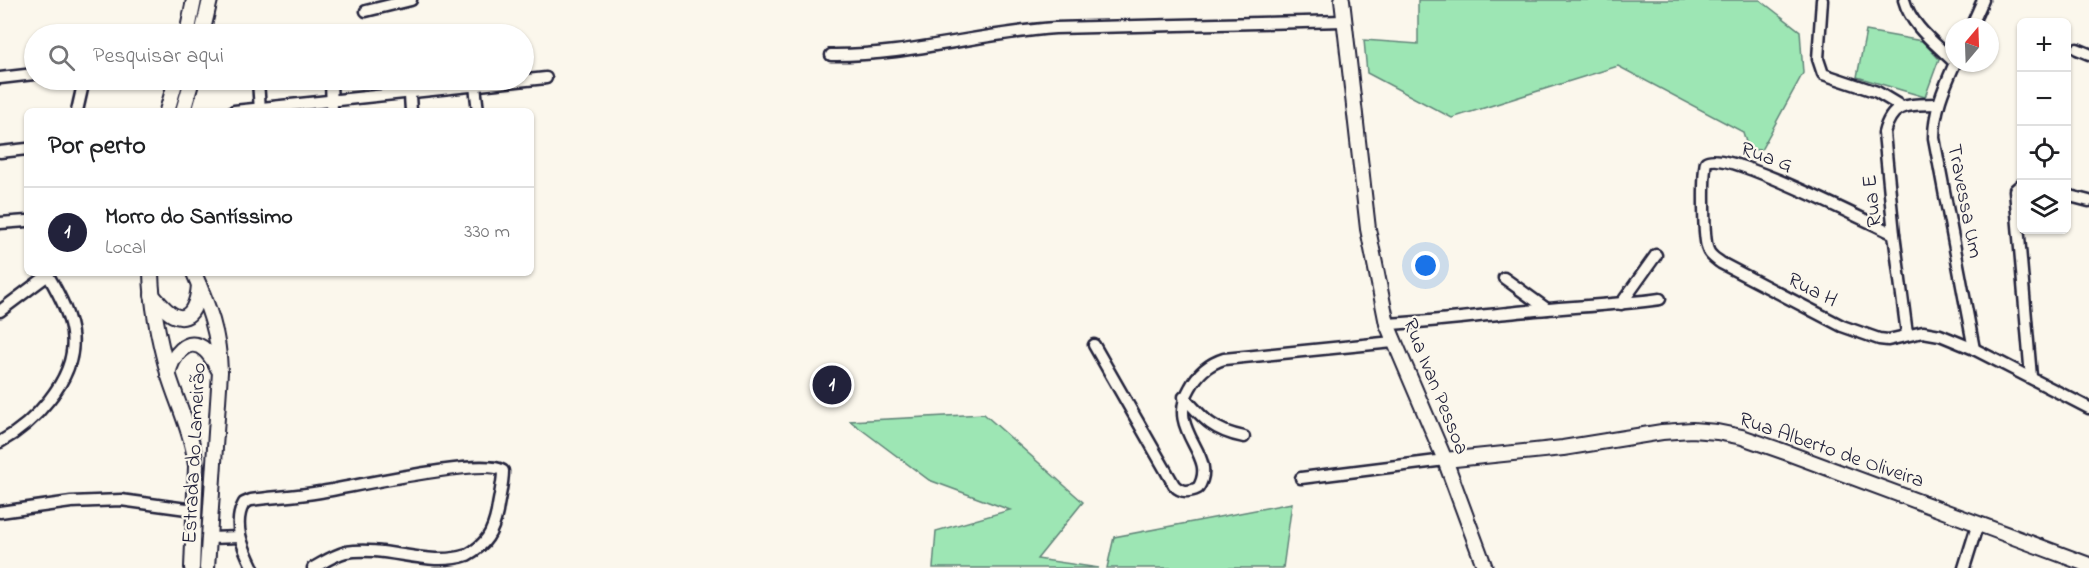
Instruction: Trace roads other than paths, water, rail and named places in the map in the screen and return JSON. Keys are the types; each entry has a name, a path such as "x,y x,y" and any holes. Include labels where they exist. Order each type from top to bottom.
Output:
{"street":[{"path":"189,24 194,0"},
{"path":"204,24 210,0"},
{"path":"366,11 411,0"},
{"name":"Rua Ivan Pessoa","path":"1342,0 1368,229 1388,324 1445,460 1485,568"},
{"path":"1822,0 1818,59 1823,74 1877,92 1902,107 1937,104"},
{"path":"1904,0 1911,17 1945,54"},
{"path":"1975,18 1983,0"},
{"path":"831,55 864,56 1026,30 1055,28 1344,21"},
{"path":"2077,49 2089,54"},
{"name":"Travessa Um","path":"1950,72 1937,104 1934,124 1937,158 1974,349"},
{"path":"0,78 24,75"},
{"path":"534,79 546,78"},
{"path":"78,108 82,90"},
{"path":"169,108 173,90"},
{"path":"184,108 189,90"},
{"path":"259,90 260,108"},
{"path":"331,90 331,106"},
{"path":"410,90 411,108"},
{"path":"284,108 331,106 442,90"},
{"path":"475,90 478,108"},
{"name":"Rua E","path":"1902,107 1891,115 1884,133 1907,334"},
{"path":"0,152 24,149"},
{"name":"Rua G","path":"1708,251 1704,176 1706,162 1710,159 1747,167 1894,234"},
{"path":"2071,196 2089,201"},
{"path":"0,223 24,221"},
{"path":"2021,234 2031,377"},
{"name":"Rua H","path":"1708,251 1721,263 1737,272 1842,326 1888,340 1923,332 1940,335 1974,349 2089,408"},
{"path":"1622,304 1656,255"},
{"path":"0,311 44,276"},
{"path":"0,442 21,430 35,418 64,379 71,364 73,348 69,320 48,276"},
{"name":"Estrada do Lameirão","path":"151,276 152,295 168,374 192,440 194,453 192,568"},
{"path":"1504,278 1548,309"},
{"path":"152,295 174,316 181,317 192,312 197,300 196,279"},
{"name":"Estrada do Lameirão","path":"196,279 212,315 220,351 207,568"},
{"path":"1388,324 1660,299"},
{"path":"1094,345 1174,485 1177,489 1187,492 1198,488 1204,478 1204,467 1184,424 1182,414 1184,397 1203,370 1212,363 1224,359 1394,342"},
{"path":"168,374 178,352 185,346 192,345 201,346 208,351 220,372"},
{"path":"1184,397 1215,428 1244,437"},
{"name":"Rua Alberto de Oliveira","path":"1445,460 1563,448 1662,432 1717,432 1742,437 1774,448 2089,565"},
{"path":"1300,478 1445,460"},
{"path":"253,568 240,537 239,513 243,503 250,500 316,493 381,480 474,467 495,466 502,471 503,478 495,522 488,538 475,550 458,560 431,562 365,551 335,555 313,568"},
{"path":"0,512 71,502 121,500 194,510"},
{"path":"1964,568 1978,524"},
{"path":"209,538 240,537"}],"place":[{"name":"Morro do Santíssimo","path":"832,385"}]}
